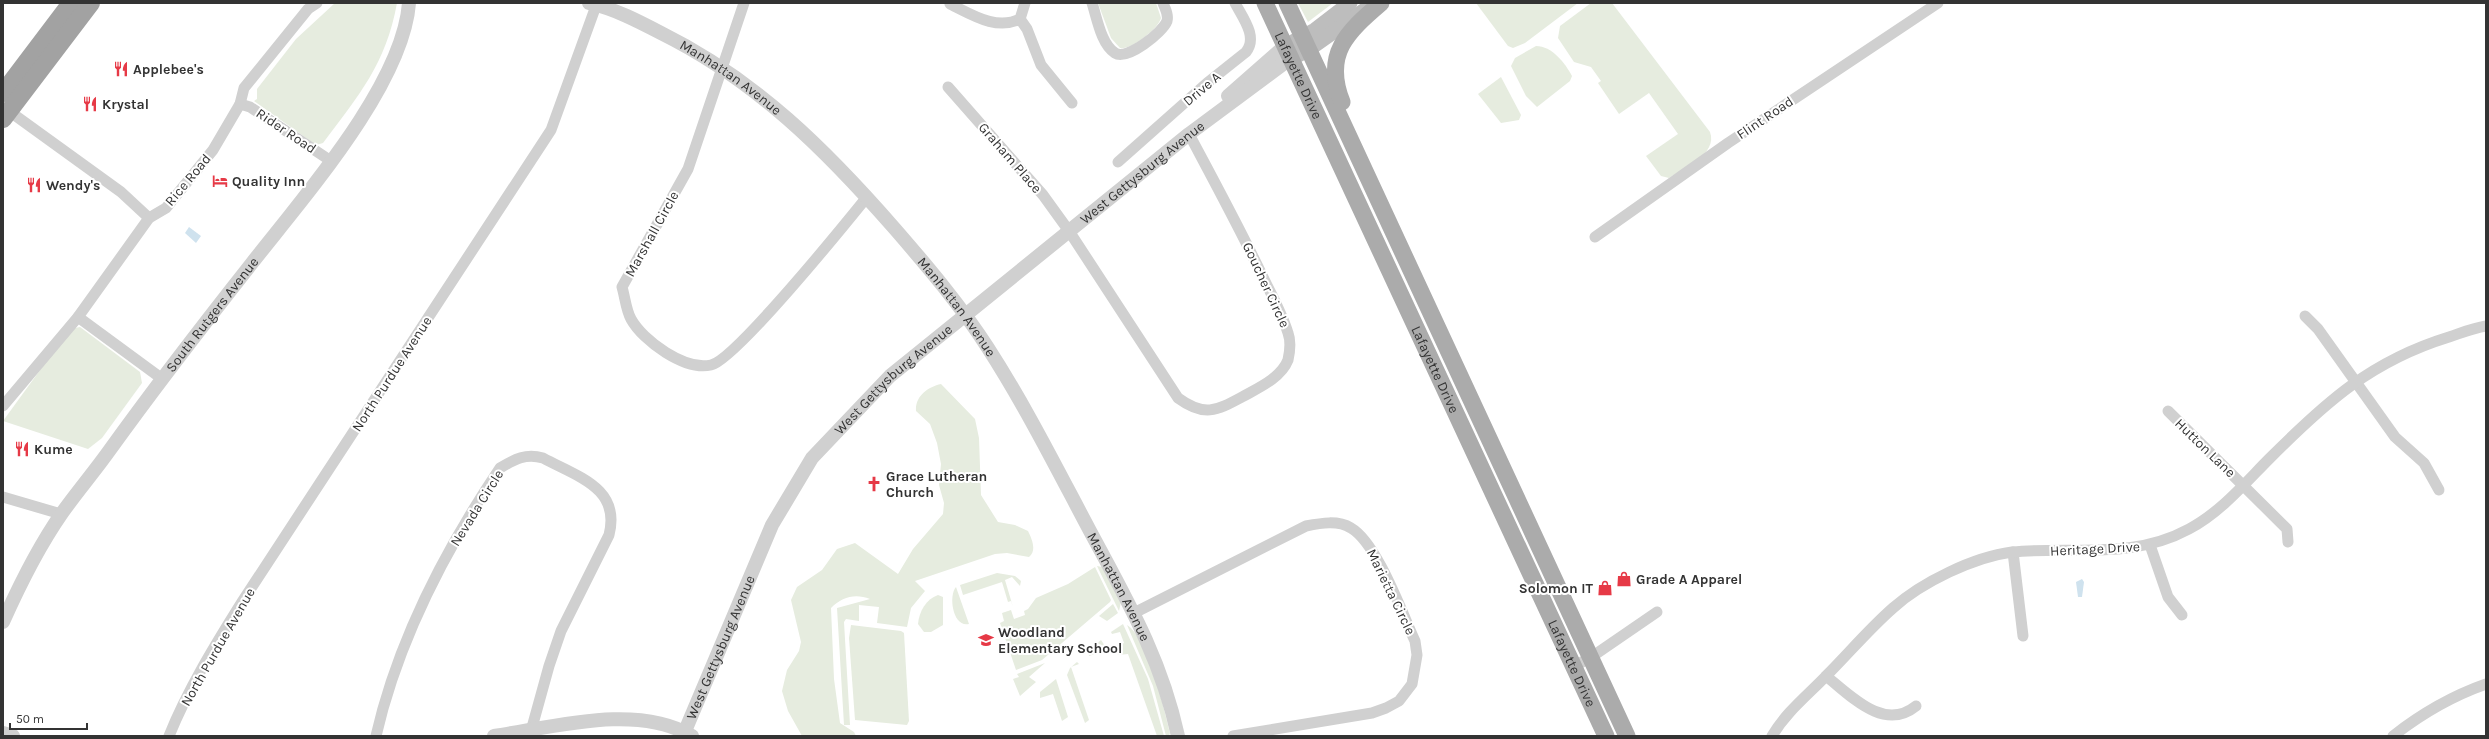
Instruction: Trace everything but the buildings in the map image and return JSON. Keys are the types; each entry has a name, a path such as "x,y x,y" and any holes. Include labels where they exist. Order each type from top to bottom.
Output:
{"highway":[{"path":"3,94 71,3"},
{"path":"6,115 91,3"}],"main road":[{"name":"Lafayette Drive","path":"1265,3 1572,667 1606,736"},
{"name":"Lafayette Drive","path":"1286,3 1627,736"},
{"path":"1305,44 1350,3"},
{"path":"1287,52 1305,44 1374,3"},
{"path":"1381,3 1352,28 1344,40 1336,63 1335,80 1342,103 1414,260 1417,284"}],"street":[{"name":"Rice Road","path":"3,406 78,317 149,218 166,208 213,150 240,104 244,88 308,9 316,3"},
{"name":"South Rutgers Avenue","path":"3,622 13,599 61,514 162,378 332,162 366,110 389,68 408,20 409,3"},
{"name":"Marshall Circle","path":"744,3 724,67 688,169 622,287 630,319 648,340 688,364 711,365 728,355 836,235 867,197"},
{"path":"1020,19 1025,3"},
{"path":"1092,3 1107,44 1116,53 1122,55 1133,53 1164,26 1167,16 1163,3"},
{"name":"Drive A","path":"1118,162 1250,47 1252,38 1235,3"},
{"name":"Flint Road","path":"1595,237 1728,143 1938,3"},
{"name":"Manhattan Avenue","path":"595,4 635,19 724,67 790,120 827,154 867,197 964,314 1048,448 1134,613 1154,654 1169,697 1178,736"},
{"name":"North Purdue Avenue","path":"169,736 185,700 242,602 551,130 595,4"},
{"path":"950,4 996,23 1008,23 1020,19"},
{"path":"1020,19 1027,29 1040,65 1072,103"},
{"name":"West Gettysburg Avenue","path":"687,734 772,525 812,458 890,376 964,314 1069,232 1189,134 1252,72 1287,52"},
{"name":"Graham Place","path":"948,87 1043,195 1069,232"},
{"name":"Rider Road","path":"240,104 250,107 332,162"},
{"path":"6,115 121,192 149,218"},
{"name":"Goucher Circle","path":"1069,232 1178,398 1187,405 1210,411 1222,408 1281,372 1287,360 1290,348 1289,334 1237,222 1189,134"},
{"path":"2305,316 2318,329 2395,436 2424,463 2439,490"},
{"path":"78,317 162,378"},
{"name":"Heritage Drive","path":"1772,736 1793,708 1893,607 1914,592 1968,565 1992,556 2013,552 2124,550 2150,545 2191,528 2222,506 2314,414 2356,380 2410,350 2486,326"},
{"name":"Hutton Lane","path":"2168,411 2287,529 2288,542"},
{"name":"Nevada Circle","path":"376,736 396,662 438,572 500,468 515,459 535,455 543,458 600,491 608,500 612,510 612,522 609,535 561,631 549,666 531,731"},
{"path":"3,497 61,514"},
{"name":"Marietta Circle","path":"1134,613 1306,526 1333,523 1350,527 1361,535 1376,556 1415,641 1417,655 1412,684 1399,701 1372,713 1233,736"},
{"path":"2150,545 2168,597 2182,615"},
{"path":"2013,552 2023,636"},
{"path":"1572,667 1590,658 1657,612"},
{"path":"1826,676 1860,703 1880,714 1890,716 1906,714 1916,706"},
{"path":"2393,736 2417,718 2466,692 2486,684"},
{"path":"494,736 600,720 628,719 657,723 687,734"},
{"path":"3,733 13,736"}],"shaded area":[{"path":"335,3 397,3 386,44 369,78 323,143 316,145 254,101 257,99 257,89 296,39"},
{"path":"1098,3 1156,3 1161,18 1155,28 1144,38 1131,46 1120,48 1111,38"},
{"path":"1298,3 1333,3 1308,22"},
{"path":"1476,3 1578,3 1525,43 1513,48 1508,46"},
{"path":"1591,3 1612,3 1710,132 1711,140 1709,147 1704,154 1691,165 1669,178 1661,176 1646,156 1678,134 1649,93 1619,114 1598,83 1601,81 1591,67 1574,62 1558,38 1560,26"},
{"path":"1536,46 1553,52 1566,66 1572,76 1570,81 1537,107 1526,96 1511,66 1515,58"},
{"path":"1501,77 1521,115 1519,120 1501,123 1478,94"},
{"path":"80,327 140,372 142,383 102,438 88,449 3,421 67,333"},
{"path":"941,384 975,419 979,438 981,495 998,522 1015,525 1028,531 1032,541 1033,552 1029,557 1007,553 995,554 915,581 925,591 911,608 907,627 877,623 879,607 859,605 859,621 846,619 844,622 850,725 844,725 837,608 870,599 854,596 835,604 831,608 834,679 840,723 854,732 856,736 802,736 788,711 782,691 787,670 799,651 801,642 791,600 797,587 822,570 837,549 855,543 898,574 913,549 943,514 944,503 939,485 941,464 937,443 930,424 916,411 916,406 923,393 931,387"},
{"path":"1097,566 1102,567 1121,602 1119,611"},
{"path":"1095,567 1111,600 1110,602 1042,660 1016,670 1000,623 1004,621 1002,613 1011,610 1014,619 1025,615 1024,611 1028,609 1036,598 1068,584"},
{"path":"997,573 1015,576 1021,581 1020,586 1012,577 1005,580 1013,607 1011,601 1008,602 1002,582 963,595 960,585"},
{"path":"956,587 969,624 964,624 959,621 956,616 952,604 952,597"},
{"path":"938,595 943,597 943,625 931,632 924,632 918,624 920,615 924,606"},
{"path":"1113,604 1118,613 1107,621 1099,616"},
{"path":"1123,624 1148,679 1164,736 1157,736 1128,654 1118,655 1116,647 1124,643 1120,632 1112,634 1111,632"},
{"path":"851,625 901,631 904,633 909,721 907,725 855,720 849,638"},
{"path":"1127,625 1134,632 1141,643 1148,658 1164,708 1170,733 1169,736 1166,736 1153,686"},
{"path":"1101,640 1105,646 1096,649 1098,653 1089,656 1088,651"},
{"path":"1077,662 1079,664 1071,667"},
{"path":"1045,663 1029,677 1036,682 1020,696 1013,679 1019,677 1017,674"},
{"path":"1071,667 1089,720 1085,723 1067,675"},
{"path":"1056,679 1068,717 1062,721 1053,694 1040,698 1040,692"}],"water":[{"path":"189,227 201,236 196,243 185,233"},
{"path":"2082,579 2084,582 2082,597 2078,597 2076,582"}],"place":[{"name":"Applebee's","path":"121,69"},
{"name":"Krystal","path":"90,104"},
{"name":"Quality Inn","path":"220,181"},
{"name":"Wendy's","path":"34,185"},
{"name":"Kume","path":"22,449"},
{"name":"Grace Lutheran Church","path":"874,484"},
{"name":"Grade A Apparel","path":"1624,579"},
{"name":"Solomon IT","path":"1605,588"},
{"name":"Woodland Elementary School","path":"986,640"}]}
